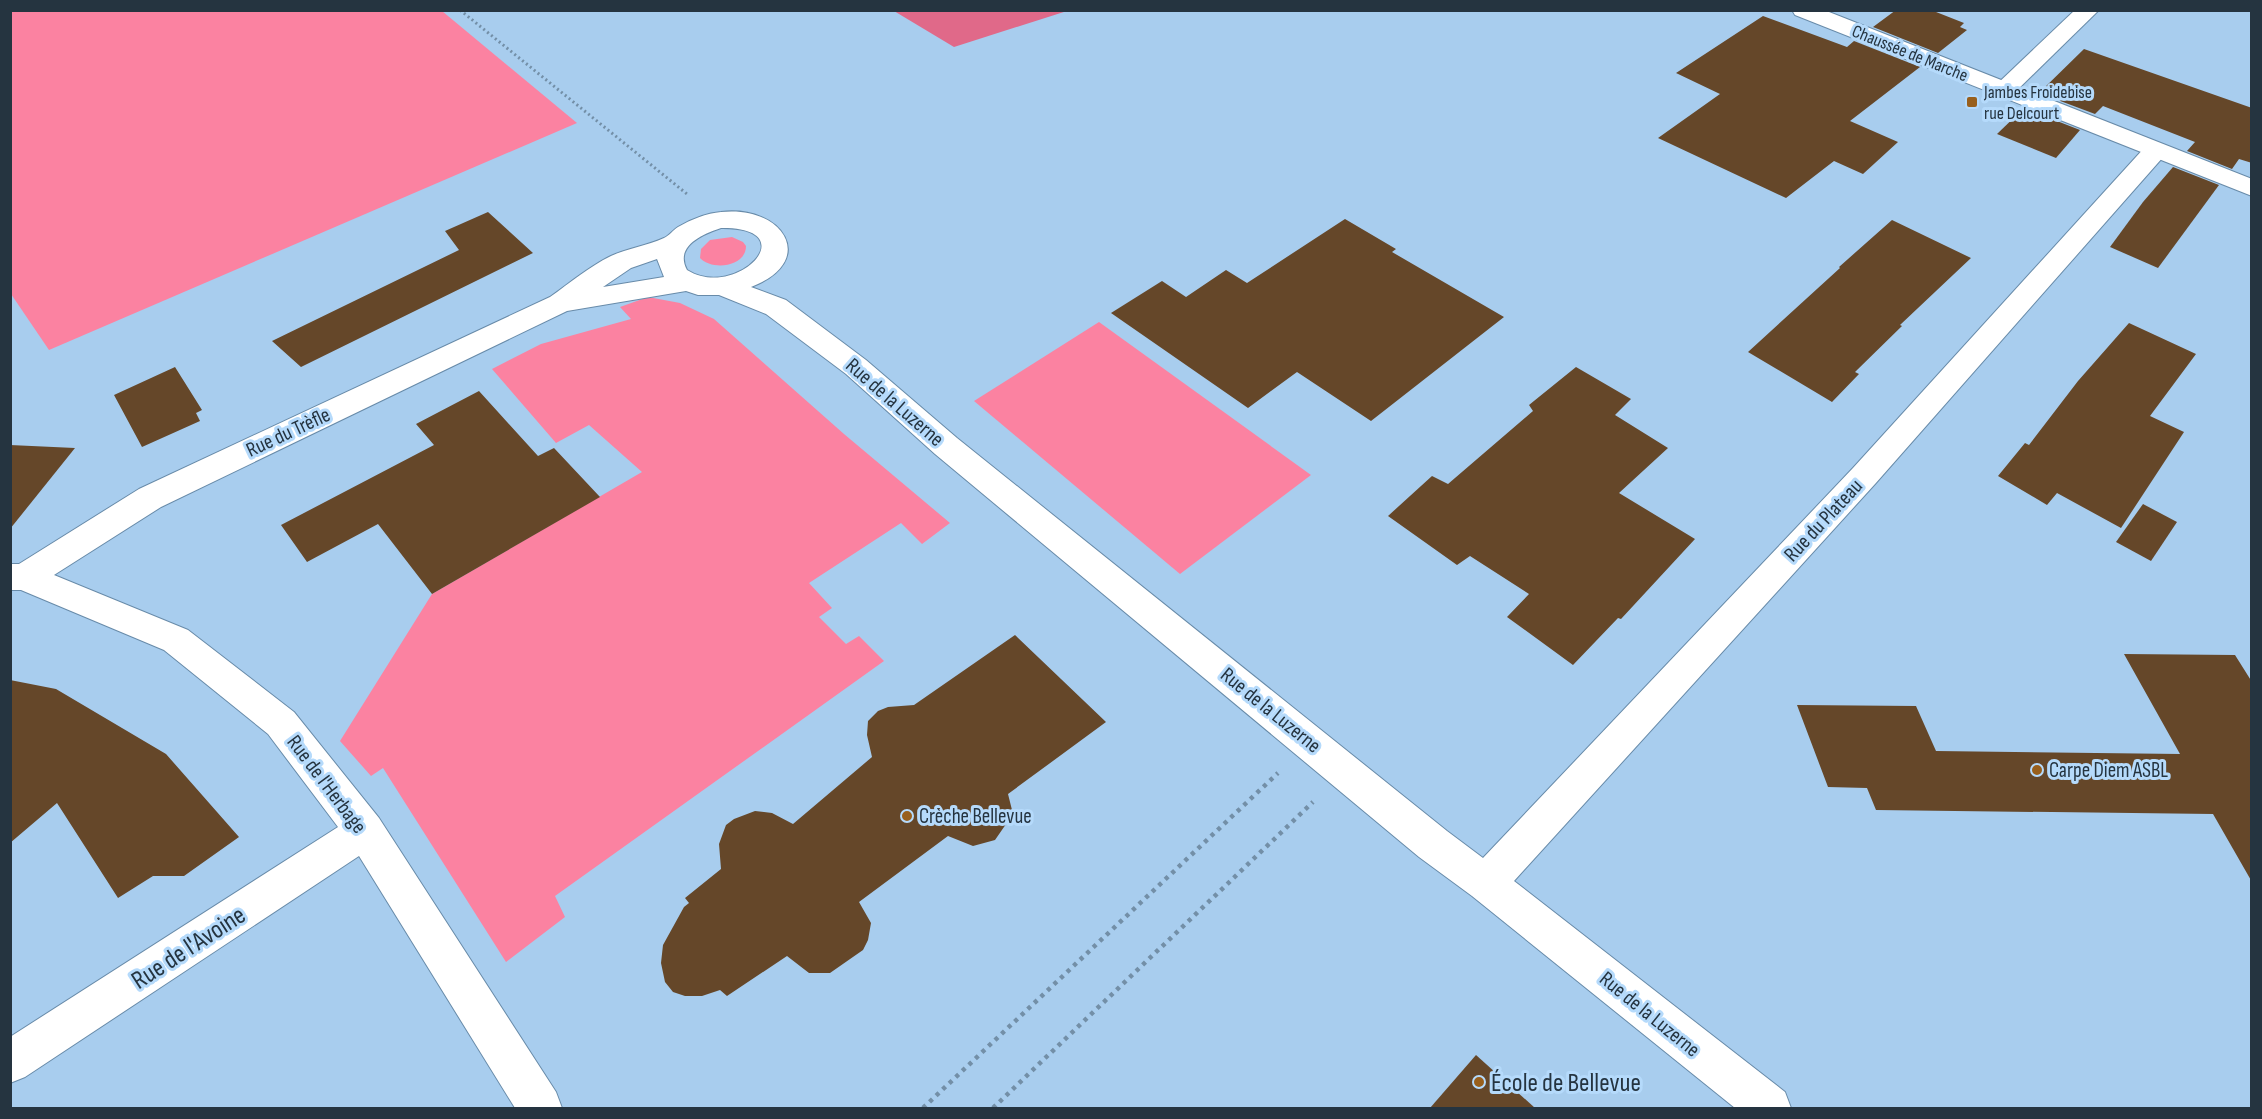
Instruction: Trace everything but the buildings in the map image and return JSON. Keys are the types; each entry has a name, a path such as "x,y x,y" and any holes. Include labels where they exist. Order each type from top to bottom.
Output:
{"street":[{"name":"Chaussée de Marche","path":"1803,10 2155,152 2252,188"},
{"path":"2003,91 2088,10"},
{"name":"Rue du Plateau","path":"1486,883 1864,476 2155,152"},
{"path":"720,220 752,222 765,228 773,235 776,245 774,256 766,266 746,279 720,286 703,286 688,282 676,275 670,266 670,254 676,243 687,233 702,225 720,220"},
{"name":"Rue du Trèfle","path":"17,577 150,498 560,303 621,262 676,243"},
{"path":"766,266 776,307"},
{"name":"Rue du Trèfle","path":"560,303 688,282"},
{"name":"Rue de la Luzerne","path":"720,286 776,307 856,367 946,446 1433,844 1486,883 1769,1108"},
{"name":"Rue de l'Herbage","path":"17,577 176,640 281,723 365,831 540,1108"},
{"name":"Rue de l'Avoine","path":"10,1062 365,831"}],"path":[{"path":"460,10 720,220"},
{"path":"923,1108 1311,743"},
{"path":"993,1108 1346,771"}],"shaded area":[{"path":"10,11 442,11 577,123 49,350 11,294"},
{"path":"894,11 1067,11 954,47"},
{"path":"732,237 746,246 745,253 740,259 727,265 712,265 700,258 701,249 710,240"},
{"path":"648,297 680,303 714,319 844,434 950,523 922,544 901,523 809,583 832,608 819,617 846,644 859,636 884,661 555,896 565,917 506,962 383,768 371,776 340,741 432,594 642,472 589,425 556,443 492,369 541,344 631,319 620,307"},
{"path":"1099,322 1311,475 1180,574 974,401"}],"place":[{"name":"Jambes Froidebise rue Delcourt","path":"1972,102"},
{"name":"Carpe Diem ASBL","path":"2037,770"},
{"name":"Crèche Bellevue","path":"907,816"},
{"name":"École de Bellevue","path":"1479,1082"}]}
